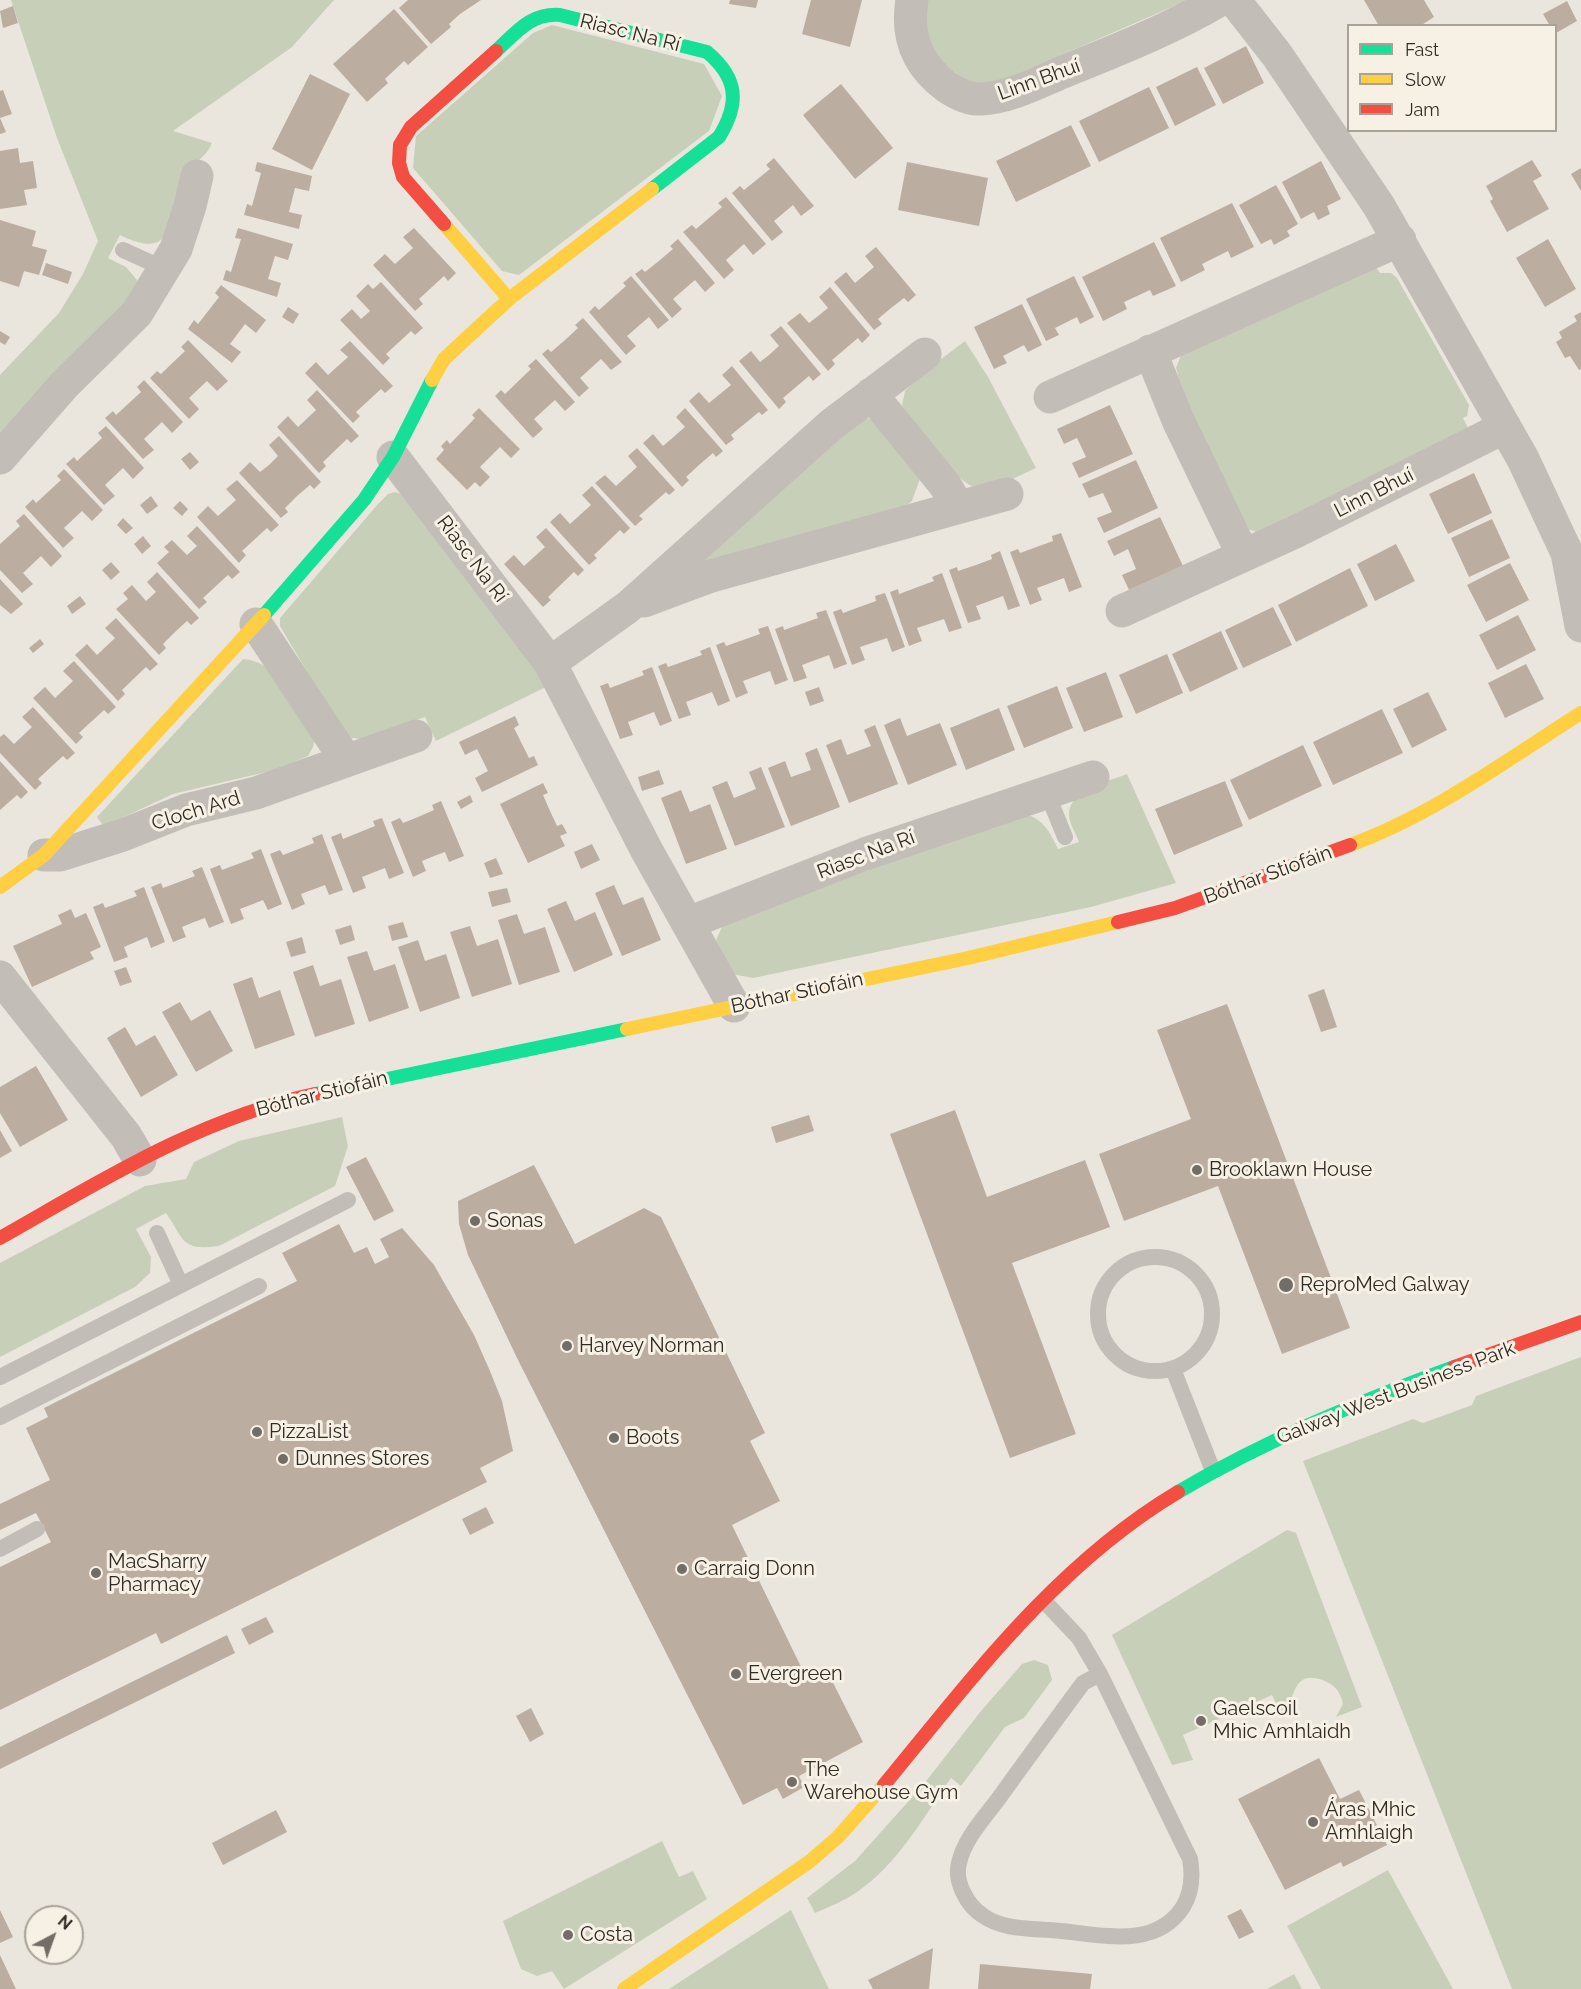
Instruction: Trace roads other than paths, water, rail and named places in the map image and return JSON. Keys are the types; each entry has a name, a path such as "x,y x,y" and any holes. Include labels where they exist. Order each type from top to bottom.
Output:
{"street":[{"name":"Linn Bhuí","path":"912,0 910,14 912,43 926,69 951,90 978,100 1016,91 1064,72 1220,0"},
{"path":"1234,0 1277,55 1400,240 1505,428 1547,506 1567,553 1581,626"},
{"name":"Riasc Na Rí","path":"313,561 346,523 393,457 419,402 444,358 509,299 719,137 732,116 734,97 726,72 714,57 707,52 560,15 543,14 528,22 411,127 402,140 397,156 403,177 509,299"},
{"path":"0,458 64,385 137,313 165,269 183,231 197,176"},
{"path":"1050,397 1400,240"},
{"path":"1149,351 1178,420 1243,555"},
{"path":"550,663 628,607 831,425 925,354"},
{"path":"871,394 945,485 958,507"},
{"name":"Linn Bhuí","path":"1122,611 1505,428"},
{"name":"Riasc Na Rí","path":"393,457 550,663 734,1006"},
{"path":"628,607 711,576 1007,494"},
{"name":"Cloch Ard","path":"0,887 44,855 313,561"},
{"path":"256,624 346,760"},
{"name":"Bóthar Stiofáin","path":"0,1238 140,1160 253,1110 290,1099 968,958 1175,908 1368,838 1458,791 1581,713"},
{"name":"Cloch Ard","path":"44,855 60,855 123,835 186,810 256,793 416,736"},
{"name":"Riasc Na Rí","path":"688,923 950,824 1093,777"},
{"path":"0,977 126,1136 140,1160"},
{"name":"Galway West Business Park","path":"624,1989 784,1880 836,1839 879,1794 965,1683 1044,1601 1120,1533 1213,1471 1308,1424 1581,1322"}],"lane":[{"path":"123,250 165,269"},
{"path":"1047,793 1065,837"},
{"path":"0,1377 348,1200"},
{"path":"157,1233 181,1285"},
{"path":"1144,1258 1164,1258 1182,1264 1197,1275 1208,1291 1212,1310 1211,1329 1203,1346 1190,1360 1173,1369 1155,1371 1128,1364 1108,1346 1100,1329 1098,1310 1103,1292 1113,1276 1127,1265 1144,1258"},
{"path":"0,1417 259,1286"},
{"path":"1173,1369 1213,1471"},
{"path":"0,1549 37,1530"},
{"path":"1044,1601 1079,1638 1100,1674 1190,1859 1192,1870 1188,1899 1177,1916 1162,1929 1144,1936 1119,1936 1007,1926 982,1916 965,1894 959,1879 958,1863 974,1832 1083,1683 1100,1674"}],"place":[{"name":"Brooklawn House","path":"1197,1170"},
{"name":"Sonas","path":"475,1221"},
{"name":"ReproMed Galway","path":"1286,1285"},
{"name":"Harvey Norman","path":"567,1346"},
{"name":"PizzaList","path":"257,1432"},
{"name":"Boots","path":"614,1438"},
{"name":"Dunnes Stores","path":"283,1459"},
{"name":"Carraig Donn","path":"682,1569"},
{"name":"MacSharry Pharmacy","path":"96,1573"},
{"name":"Evergreen","path":"736,1674"},
{"name":"Gaelscoil Mhic Amhlaidh","path":"1201,1721"},
{"name":"The Warehouse Gym","path":"792,1782"},
{"name":"Áras Mhic Amhlaigh","path":"1313,1822"},
{"name":"Costa","path":"568,1935"}]}
